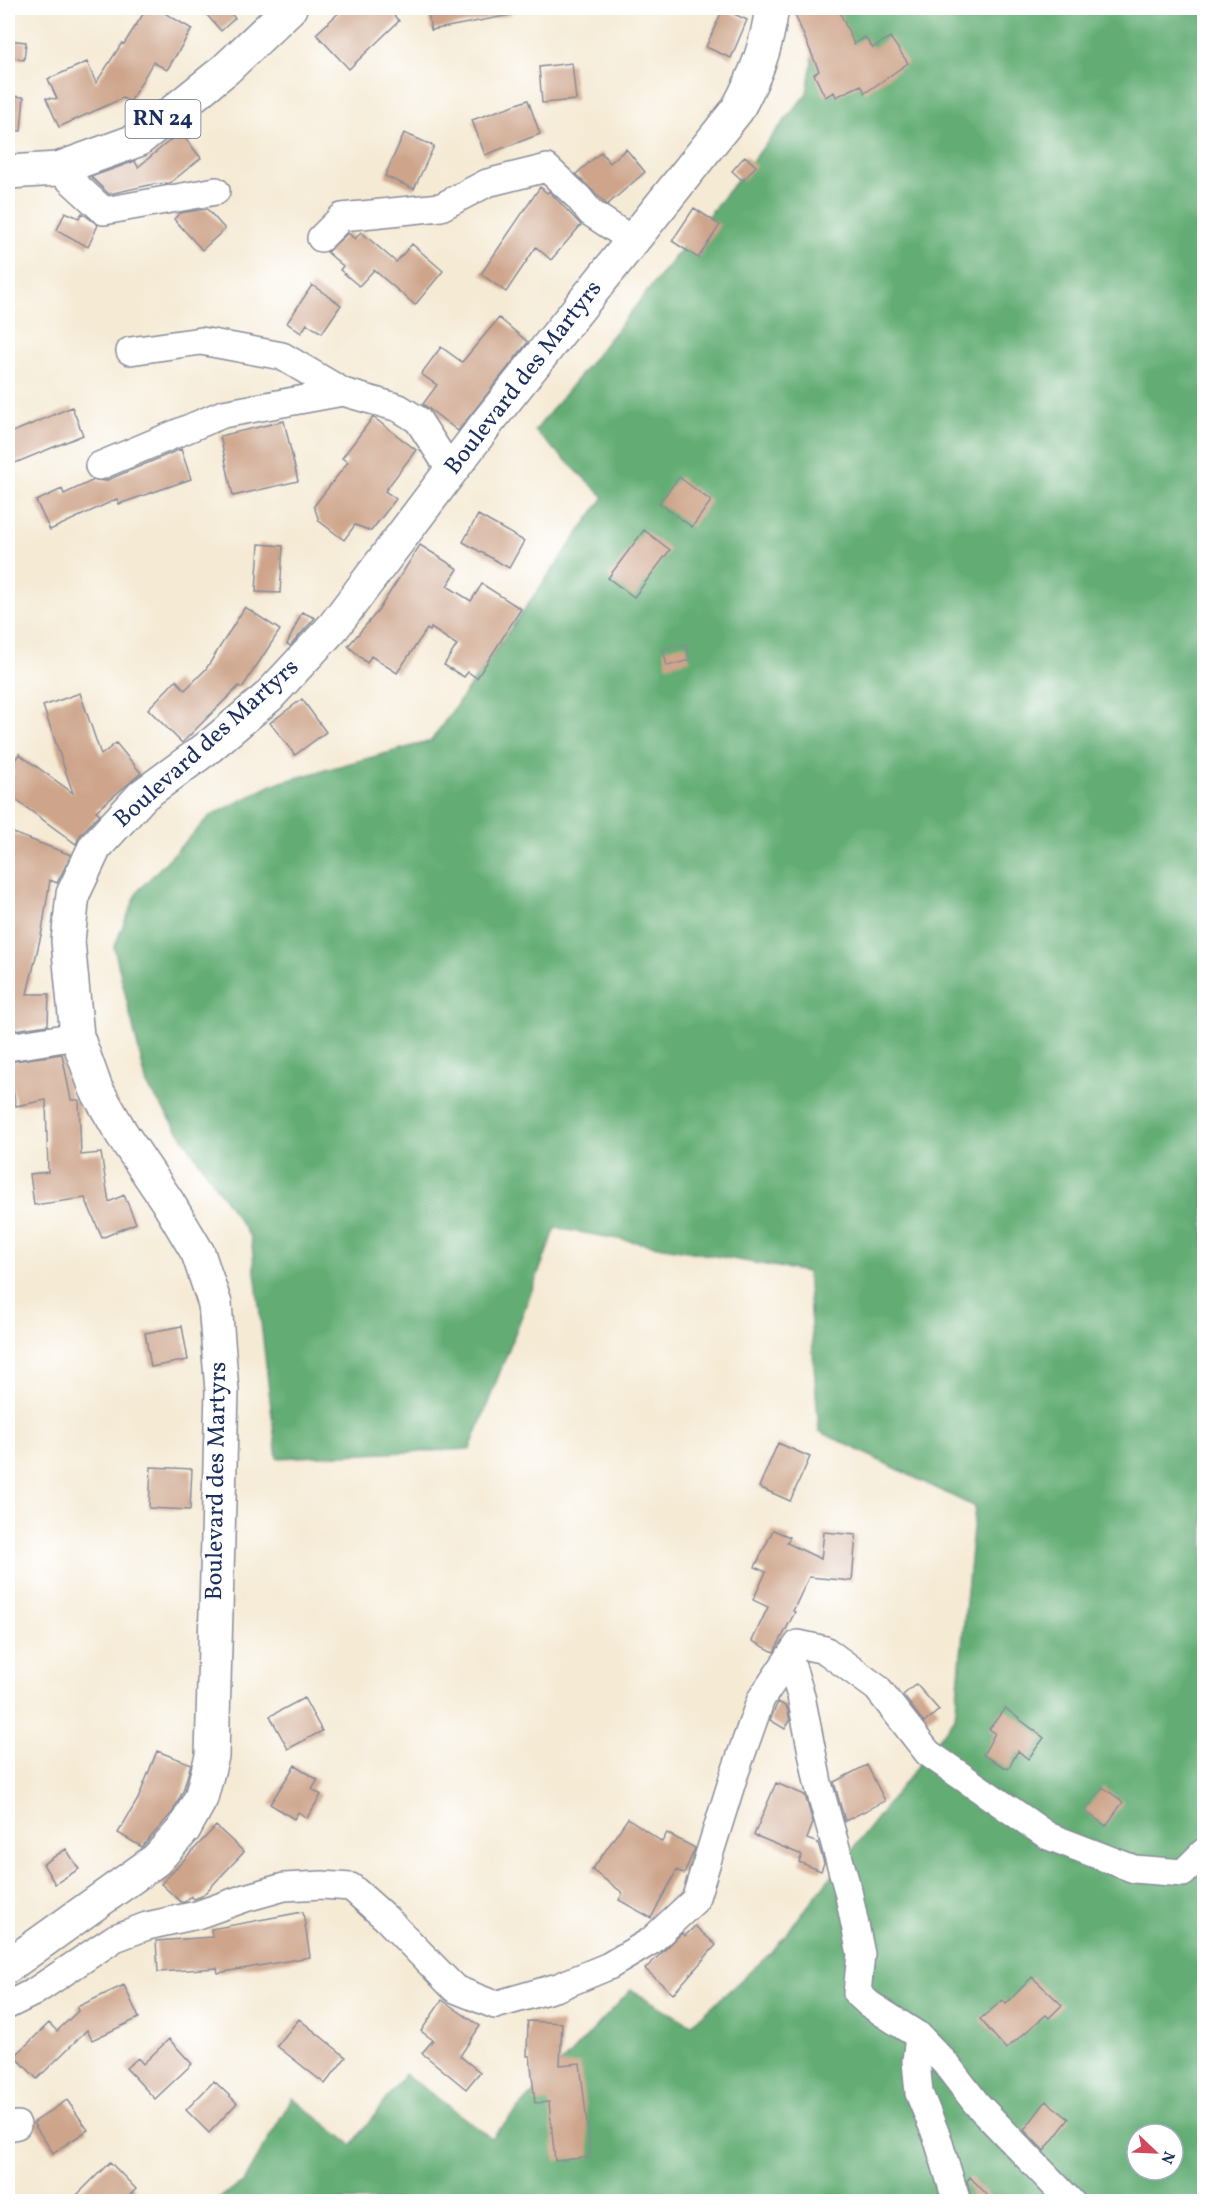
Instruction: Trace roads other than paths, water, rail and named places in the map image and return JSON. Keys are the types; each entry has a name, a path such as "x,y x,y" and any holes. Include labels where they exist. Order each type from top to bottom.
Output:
{"main road":[{"name":"RN 24","path":"8,172 58,169 138,140 226,69 290,8"},
{"name":"Boulevard des Martyrs","path":"8,1966 156,1860 184,1829 201,1798 212,1756 222,1391 214,1305 198,1253 167,1201 122,1134 102,1098 78,1038 68,941 73,894 95,847 143,795 210,746 275,689 334,626 451,471 737,110 756,75 768,39 772,8"}],"street":[{"path":"321,238 342,217 441,207 487,183 547,168 578,197 591,213 632,240"},
{"path":"58,169 104,212 216,191"},
{"path":"130,351 201,341 282,356 343,392 399,408 418,420 451,471"},
{"path":"99,466 223,414 343,392"},
{"path":"8,1047 78,1038"},
{"path":"8,2005 34,1992 115,1938 147,1926 197,1915 284,1887 322,1885 351,1887 388,1920 455,1989 495,2005 558,1987 609,1966 651,1941 695,1900 734,1775 761,1699 798,1644 825,1650 877,1688 928,1753 1048,1836 1134,1869 1183,1873 1204,1852"},
{"path":"789,1657 801,1696 818,1783 848,1891 861,1954 858,1993 869,2004 919,2036 946,2064 976,2103 1071,2202"},
{"path":"919,2036 916,2061 919,2093 937,2137 957,2202"}]}
